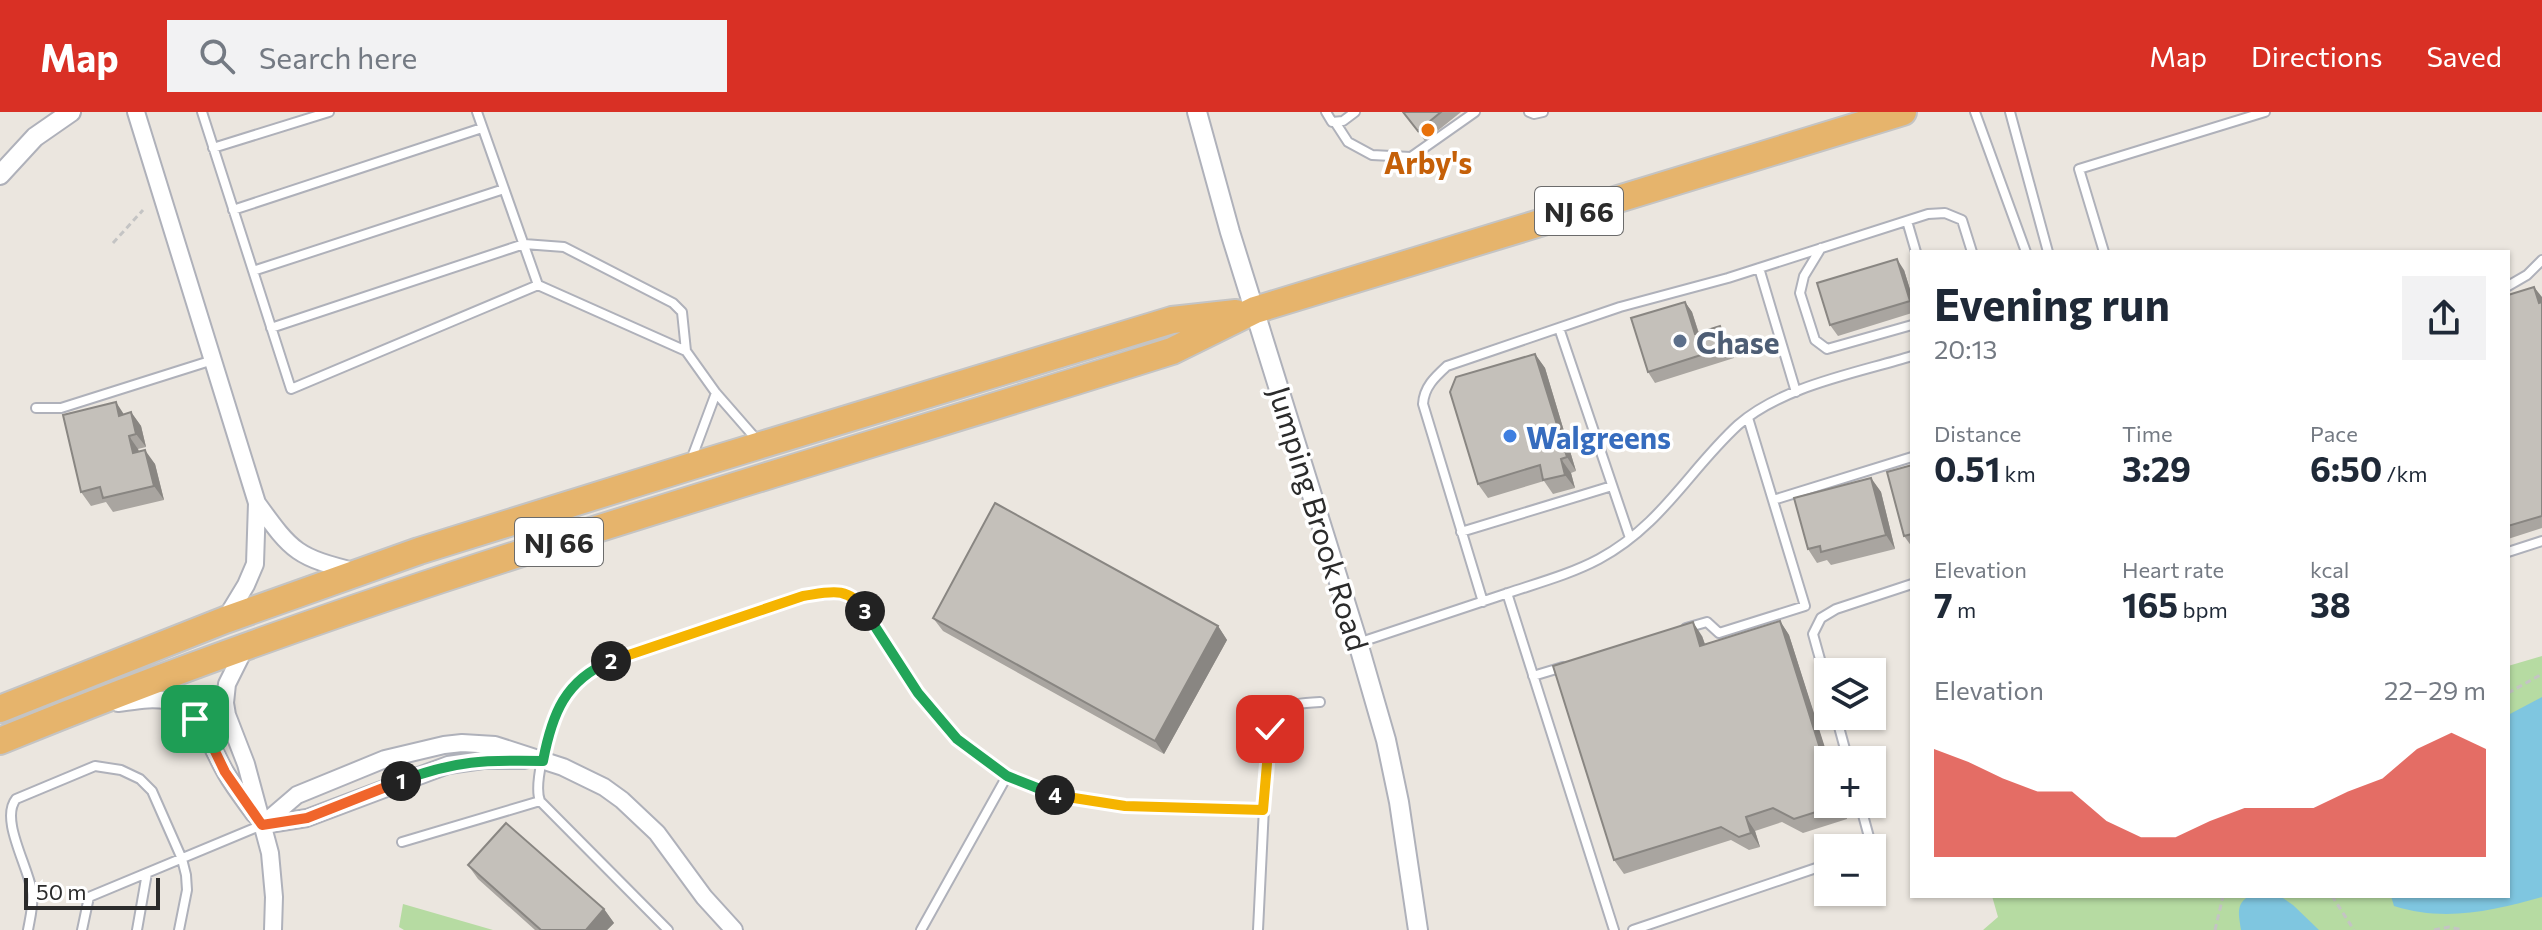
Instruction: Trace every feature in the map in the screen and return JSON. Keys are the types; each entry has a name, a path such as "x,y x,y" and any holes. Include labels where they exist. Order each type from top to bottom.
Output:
{"highway":[{"name":"NJ 66","path":"0,741 246,645 455,574 1172,351 1255,310 1903,112"},
{"name":"NJ 66","path":"0,709 225,620 358,572 760,445 1172,320 1255,310"}],"street":[{"path":"0,175 35,137 71,112"},
{"path":"136,112 257,503 281,537 300,553 358,572"},
{"name":"Jumping Brook Road","path":"1197,112 1230,232 1358,643 1393,771 1418,930"},
{"path":"225,620 255,564 257,503"},
{"path":"246,645 227,684 225,703 246,764 273,867 273,930"},
{"path":"84,707 153,699 167,700 186,710 203,730 225,772 262,825"},
{"path":"262,825 297,795 385,759 425,748 479,743 495,745 563,767 604,787 657,833 704,897 734,930"},
{"path":"262,825 307,818 448,765 483,760 543,761"}],"lane":[{"path":"202,112 291,389 538,285 686,351"},
{"path":"213,148 329,112"},
{"path":"477,112 538,285"},
{"path":"1326,112 1348,142 1372,155 1411,157 1475,112"},
{"path":"1335,122 1343,121 1355,112"},
{"path":"1529,112 1543,112"},
{"path":"1975,112 2025,250"},
{"path":"2010,112 2047,250"},
{"path":"2103,250 2079,169 2265,112"},
{"path":"233,210 482,128"},
{"path":"253,271 504,189"},
{"path":"1483,602 1423,404 1425,391 1434,377 1447,366 1620,307 1759,268 1938,212 1953,214 1962,220 1971,250"},
{"path":"1907,221 1915,250"},
{"path":"271,328 524,244 564,247 673,303 682,312 686,351 716,393 760,445"},
{"path":"1821,247 1804,276 1800,293 1815,340 1827,349 1910,326"},
{"path":"2510,285 2527,275 2542,260"},
{"path":"1759,268 1796,392"},
{"path":"1559,328 1630,538"},
{"path":"1358,643 1550,579 1599,559 1661,511 1709,455 1748,418 1796,392 1910,357"},
{"path":"36,408 61,408 213,360"},
{"path":"689,467 716,393"},
{"path":"1748,418 1805,606 1816,624"},
{"path":"1773,500 1910,458"},
{"path":"1461,532 1612,486"},
{"path":"2510,551 2542,541"},
{"path":"1820,658 1813,634 1821,618 1836,609 1910,585"},
{"path":"668,930 540,801 537,788 547,738 567,691 602,665 803,596 842,593 857,599 918,693 957,739 1007,776 1063,798 1125,806 1263,810"},
{"path":"1507,593 1614,930"},
{"path":"1678,631 1707,622 1719,633 1805,606"},
{"path":"1533,676 1576,662"},
{"path":"1258,930 1267,746 1274,718 1293,703 1320,702"},
{"path":"28,930 32,888 4,830 1,816 8,803 95,766 121,770 140,779 152,791 182,859 187,890 179,930"},
{"path":"921,930 1007,776"},
{"path":"402,842 540,801"},
{"path":"82,930 89,897 262,825"},
{"path":"1633,930 1814,869"},
{"path":"137,930 147,873"}],"path":[{"path":"113,243 143,210"},
{"path":"2510,692 2542,674"},
{"path":"2215,930 2223,898"},
{"path":"2333,898 2354,930"},
{"path":"2434,930 2449,927 2463,930"}],"green space":[{"path":"2542,656 2542,930 1983,930 1998,917 1993,898 2510,898 2510,665"},
{"path":"403,904 493,930 404,930 399,927"}],"water":[{"path":"2542,697 2542,897 2468,913 2431,913 2394,906 2392,898 2510,898 2510,714"},
{"path":"2283,898 2319,930 2241,930 2240,907 2245,899"}],"building":[{"path":"1403,112 1441,112 1418,131"},
{"path":"1897,259 1910,301 1830,325 1817,283"},
{"path":"2534,287 2539,303 2542,302 2542,516 2510,525 2510,294"},
{"path":"1685,302 1695,334 1720,326 1726,347 1648,372 1631,318"},
{"path":"1535,354 1567,457 1561,459 1565,475 1543,480 1540,465 1478,484 1450,392 1456,377"},
{"path":"116,402 119,416 131,412 136,434 129,436 133,453 145,450 154,486 103,498 100,487 81,492 63,415"},
{"path":"1910,466 1910,534 1904,536 1887,472"},
{"path":"1871,478 1886,535 1821,552 1820,546 1808,549 1794,498"},
{"path":"995,503 1218,626 1155,741 933,618"},
{"path":"1780,621 1819,746 1814,746 1814,813 1794,819 1773,808 1746,817 1751,833 1739,837 1721,827 1614,860 1553,666 1693,622 1700,646"},
{"path":"506,823 604,909 586,930 541,930 468,865"}],"place":[{"name":"Arby's","path":"1428,130"},
{"name":"Chase","path":"1680,341"},
{"name":"Walgreens","path":"1510,436"}],"route":[{"path":"195,719 225,772 262,825 307,818 448,765 483,760 543,761 547,738 567,691 602,665 803,596 827,592 851,595 857,599 918,693 957,739 1007,776 1063,798 1125,806 1263,810 1270,729"}]}
